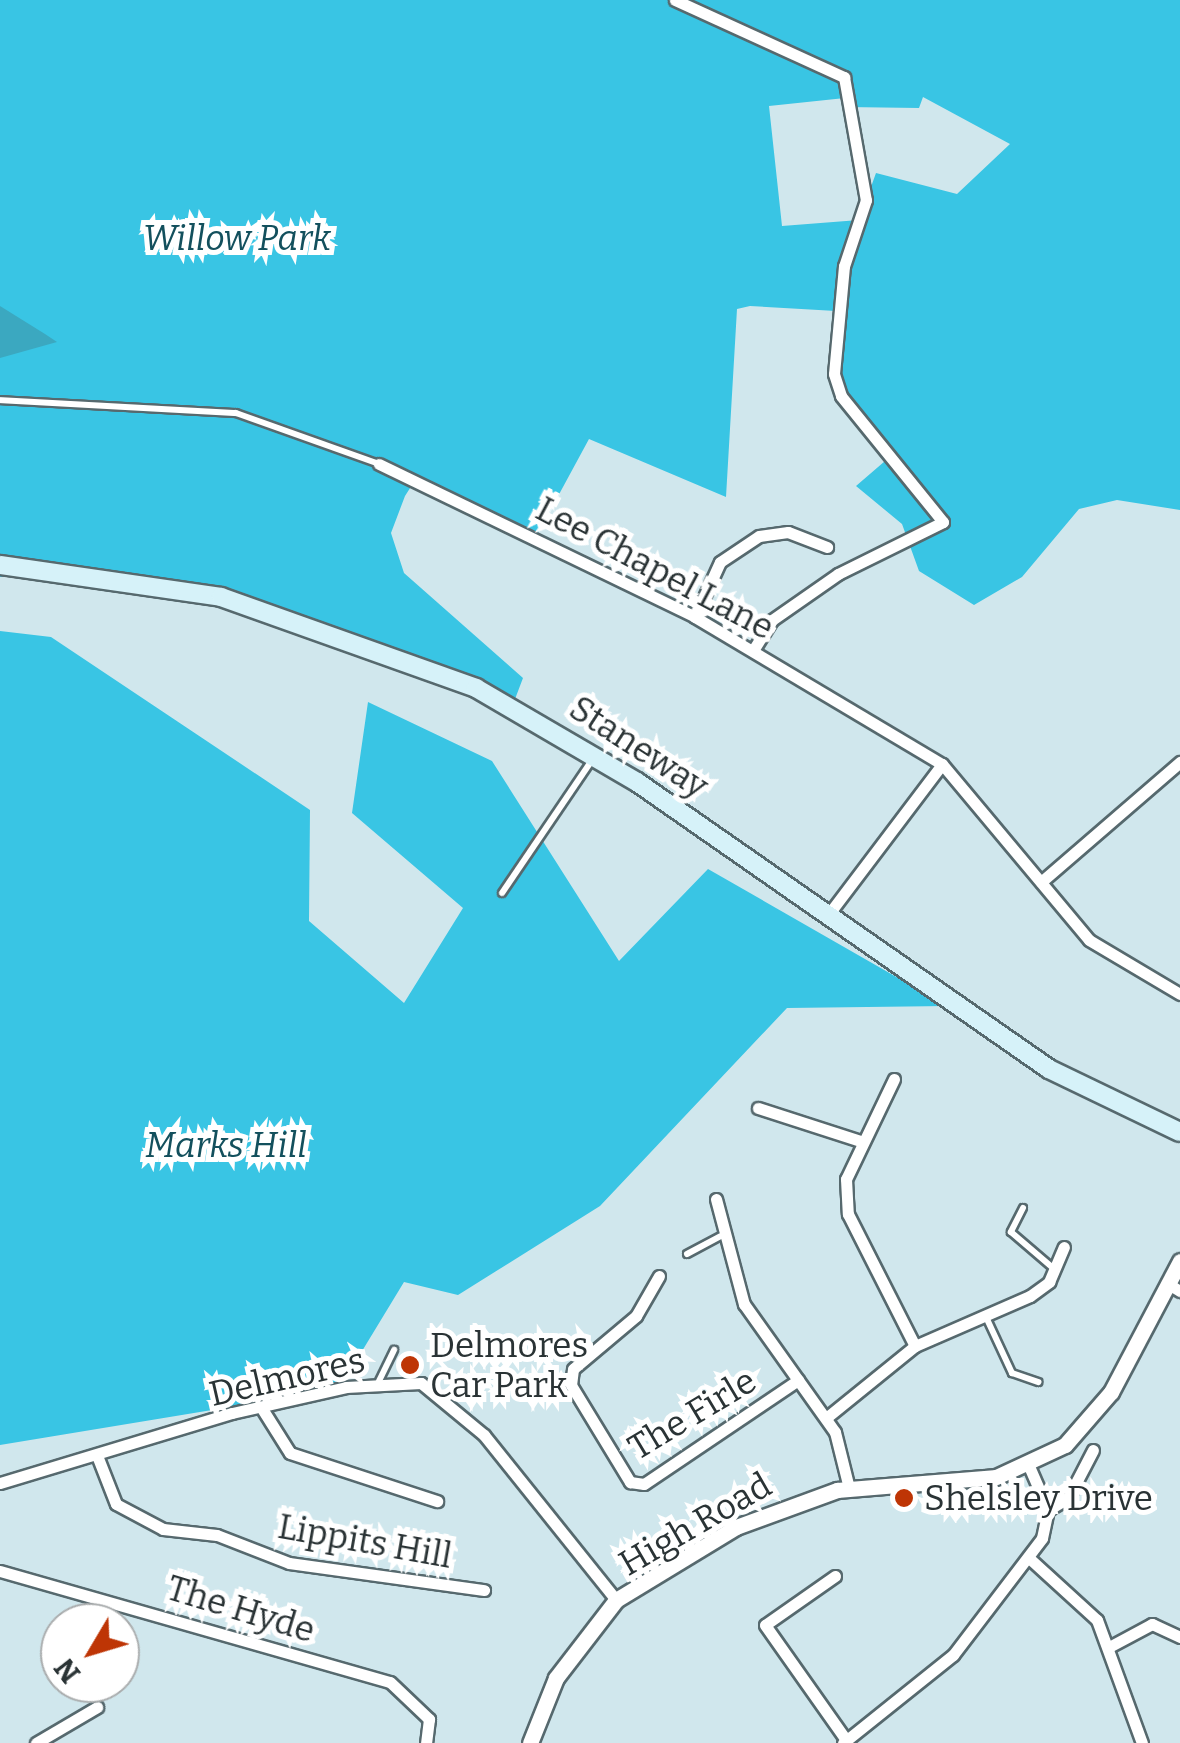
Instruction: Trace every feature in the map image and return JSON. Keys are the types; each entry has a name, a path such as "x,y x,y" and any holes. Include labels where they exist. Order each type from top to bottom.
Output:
{"main road":[{"name":"Staneway","path":"0,565 144,580 323,628 476,688 596,754 1049,1069 1180,1132"}],"street":[{"path":"675,0 844,76 866,200 844,266 834,374 841,396 936,506 943,522 926,535 838,574 772,620 753,650"},
{"name":"Lee Chapel Lane","path":"379,464 695,617 942,764 1089,940 1180,994"},
{"path":"695,617 720,562 759,536 788,532 827,546"},
{"path":"1041,882 1180,762"},
{"path":"828,915 942,764"},
{"path":"894,1078 860,1141 846,1179 848,1214 915,1346"},
{"path":"758,1108 860,1141"},
{"path":"716,1199 720,1236 744,1304 826,1418 849,1488"},
{"path":"826,1418 915,1346 984,1312 1030,1296 1064,1247"},
{"name":"High Road","path":"530,1743 556,1678 616,1600 750,1520 849,1488 970,1482 1029,1466 1103,1405 1173,1287 1180,1261"},
{"name":"The Firle","path":"659,1276 636,1316 573,1369 581,1412 630,1482 644,1484 798,1380"},
{"name":"Delmores","path":"0,1484 261,1407 378,1382 421,1383 456,1406 616,1600"},
{"path":"261,1407 290,1453 438,1501"},
{"path":"834,1576 765,1625 844,1742 953,1656 1029,1558 1048,1510 1068,1498 1094,1450"},
{"name":"Lippits Hill","path":"98,1458 116,1504 163,1529 217,1535 288,1563 484,1590"},
{"path":"1029,1466 1048,1510"},
{"path":"1029,1558 1082,1600 1109,1646 1142,1743"},
{"name":"The Hyde","path":"0,1571 390,1682 429,1719 426,1743"},
{"path":"1109,1646 1152,1624 1180,1637"},
{"path":"36,1743 97,1706"}],"lane":[{"name":"Lee Chapel Lane","path":"0,400 236,413 379,464"},
{"path":"502,893 596,754"},
{"path":"1023,1208 1010,1232 1053,1268"},
{"path":"686,1254 720,1236"},
{"path":"984,1312 1012,1373 1038,1382"},
{"path":"378,1382 394,1350"}],"green space":[{"name":"Willow Park","path":"0,0 1180,0 1180,510 1117,500 1079,509 1022,577 974,605 919,571 902,524 856,486 892,455 841,396 836,311 750,306 737,309 726,497 589,439 537,535 446,489 440,496 412,485 405,496 391,533 404,573 523,678 512,707 361,640 82,572 0,577","holes":["923,97 1010,144 957,194 876,173 859,220 782,226 769,106 845,98 846,107 919,108"]},
{"name":"Marks Hill","path":"0,631 51,637 310,810 309,921 404,1003 463,908 352,813 368,702 492,761 619,961 708,869 947,1006 787,1008 600,1206 458,1295 404,1282 339,1389 0,1445"}],"shaded area":[{"path":"0,306 45,334 57,342 0,358"}],"place":[{"name":"Delmores Car Park","path":"410,1365"},
{"name":"Shelsley Drive","path":"904,1498"}]}
